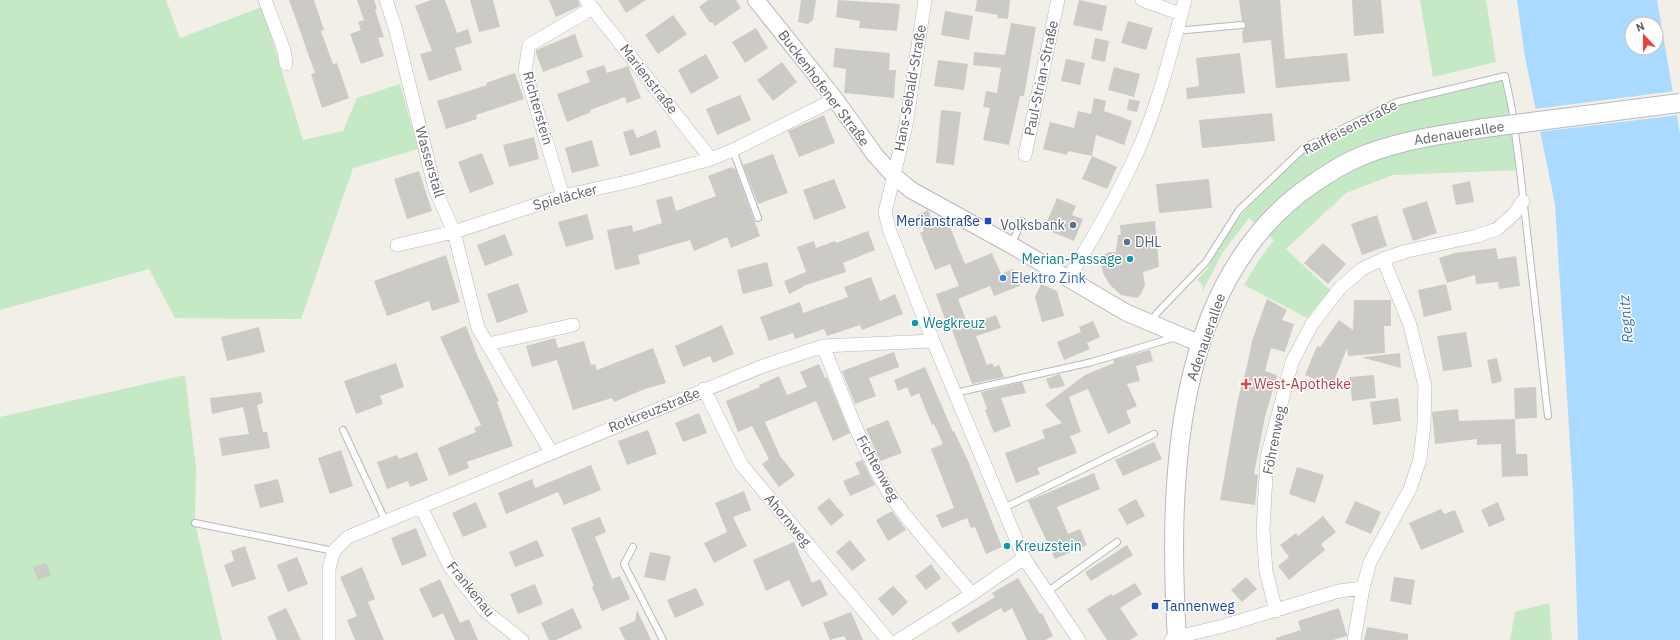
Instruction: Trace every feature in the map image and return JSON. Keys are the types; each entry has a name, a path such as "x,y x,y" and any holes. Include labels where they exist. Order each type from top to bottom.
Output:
{"main road":[{"name":"Adenauerallee","path":"1175,639 1173,530 1181,428 1188,391 1201,344 1222,289 1237,264 1272,218 1300,192 1332,171 1364,155 1397,144 1484,128 1680,103"}],"street":[{"path":"265,0 284,50 286,64"},
{"name":"Wasserstall","path":"386,0 435,189 454,232 478,328 551,452"},
{"name":"Buckenhofener Straße","path":"756,0 835,100 874,155 893,175"},
{"name":"Hans-Sebald-Straße","path":"893,175 906,125 925,0"},
{"name":"Paul-Strian-Straße","path":"1025,155 1058,0"},
{"path":"1142,0 1182,14"},
{"path":"1068,279 1094,237 1138,148 1150,118 1185,0"},
{"name":"Marienstraße","path":"590,4 711,159"},
{"name":"Richterstein","path":"563,196 525,71 529,45 590,4"},
{"name":"Spieläcker","path":"397,245 454,232 563,196 631,181 711,159 733,150 835,100"},
{"path":"1079,640 1024,558 1002,510 955,393 932,341 889,229 885,212 893,175 911,190 1011,245 1127,313 1201,344"},
{"name":"Föhrenweg","path":"1276,611 1266,571 1263,530 1267,457 1292,362 1312,324 1340,288 1362,269 1383,258 1407,251 1477,236 1497,229 1514,214 1523,201"},
{"path":"1354,640 1363,588 1370,562 1410,490 1420,459 1424,424 1425,386 1410,325 1383,258"},
{"path":"488,344 573,324"},
{"name":"Rotkreuzstraße","path":"334,551 348,537 704,389 764,366 823,346 932,341"},
{"name":"Fichtenweg","path":"823,346 867,453 890,493 913,524 972,594"},
{"name":"Ahornweg","path":"704,389 741,464 888,640"},
{"name":"Frankenau","path":"422,507 450,567 485,610 522,640"},
{"path":"329,640 330,568 334,551"},
{"path":"899,640 972,594 1024,558"},
{"path":"1175,639 1276,611 1339,591 1363,588"}],"lane":[{"path":"1177,28 1186,30 1242,25"},
{"name":"Raiffeisenstraße","path":"1150,323 1157,313 1206,262 1239,210 1305,147 1397,102 1505,76 1512,109 1523,201"},
{"path":"733,150 758,218"},
{"path":"1523,201 1548,416"},
{"path":"1011,245 1022,221"},
{"path":"955,393 1092,362 1179,336"},
{"path":"343,430 386,522"},
{"path":"1002,510 1154,434"},
{"path":"195,523 334,551"},
{"path":"1047,592 1117,542"},
{"path":"632,547 624,564 662,640"}],"green space":[{"path":"0,0 166,0 180,38 262,7 303,140 343,131 357,98 400,84 418,149 353,168 301,319 175,318 149,269 0,310"},
{"path":"1420,0 1486,0 1496,62 1433,77"},
{"path":"1505,76 1520,170 1393,175 1346,193 1286,249 1330,290 1307,318 1244,285 1259,260 1274,240 1249,218 1223,252 1202,292 1203,285 1197,280 1207,269 1226,236 1243,213 1305,147 1397,102"},
{"path":"185,375 196,467 195,523 222,640 0,640 0,417"},
{"path":"1549,603 1552,640 1510,640 1515,612"}],"water":[{"name":"Regnitz","path":"1517,0 1657,0 1660,16 1624,16 1624,56 1664,56 1664,41 1680,134 1680,640 1578,640 1573,493 1555,204 1525,57"}],"pier":[{"path":"1675,91 1679,115 1538,132 1534,109"}],"building":[{"path":"289,0 314,0 324,30 321,31 333,64 337,63 349,98 322,108 311,74 315,73"},
{"path":"357,0 374,0 377,9 375,10 384,37 378,38 384,56 361,64 350,34 361,30 358,22 364,20"},
{"path":"431,0 445,0 457,33 468,29 472,43 455,48 462,70 429,81 420,54 432,51 415,6"},
{"path":"470,0 493,0 500,27 479,32"},
{"path":"549,0 578,0 580,6 556,17"},
{"path":"618,0 646,0 626,13"},
{"path":"708,0 736,0 741,8 715,26 712,22 710,23 699,7"},
{"path":"801,0 816,0 813,20 808,24 798,22"},
{"path":"838,0 900,4 897,31 859,28 860,21 836,17"},
{"path":"977,0 1010,0 1008,19 997,18 998,15 975,11"},
{"path":"1079,0 1107,6 1102,31 1073,25"},
{"path":"1239,0 1280,0 1285,59 1347,53 1350,81 1276,88 1271,40 1243,43 1242,32 1246,25 1245,22 1242,21"},
{"path":"1352,0 1381,0 1384,33 1354,36"},
{"path":"945,11 973,16 969,40 941,35"},
{"path":"673,15 687,34 658,54 645,35"},
{"path":"1128,21 1153,28 1146,50 1121,43"},
{"path":"1011,23 1036,27 1024,96 1020,96 1009,145 983,140 990,108 983,107 986,91 997,93 1001,68 973,65 974,52 1005,55"},
{"path":"756,28 768,48 745,63 732,42"},
{"path":"575,34 583,57 543,72 536,50"},
{"path":"1095,38 1109,41 1105,62 1091,59"},
{"path":"835,48 890,53 889,70 896,70 894,98 844,93 846,69 833,67"},
{"path":"1240,53 1245,93 1187,99 1186,88 1199,86 1196,58"},
{"path":"706,54 719,78 691,94 678,70"},
{"path":"1066,59 1085,63 1080,85 1061,81"},
{"path":"938,60 968,64 964,90 934,86"},
{"path":"782,62 797,82 773,101 757,80"},
{"path":"604,65 607,73 628,66 641,98 627,103 625,97 590,110 591,112 567,122 557,94 590,82 586,71"},
{"path":"1114,67 1140,74 1134,97 1108,90"},
{"path":"515,73 524,99 476,115 477,119 446,129 437,101 487,85 486,83"},
{"path":"740,95 751,120 717,135 706,109"},
{"path":"1094,98 1106,101 1104,111 1132,121 1124,145 1096,135 1092,156 1068,151 1067,155 1043,149 1050,122 1074,128 1078,111 1091,114"},
{"path":"1129,99 1140,101 1137,112 1127,110"},
{"path":"941,110 961,112 954,165 936,163"},
{"path":"1272,113 1275,141 1202,148 1199,120"},
{"path":"824,115 835,143 799,157 788,131"},
{"path":"633,129 637,138 656,130 661,147 630,156 623,132"},
{"path":"534,137 539,159 509,167 503,145"},
{"path":"592,140 599,166 572,173 565,148"},
{"path":"482,153 494,184 470,193 458,162"},
{"path":"773,154 788,193 758,204 743,165"},
{"path":"1092,156 1117,167 1107,189 1082,179"},
{"path":"732,167 733,169 735,168 760,236 731,248 727,237 694,251 690,240 638,255 640,264 615,270 607,230 632,225 633,232 662,223 656,200 672,196 676,211 716,196 708,176"},
{"path":"419,171 432,211 407,219 394,179"},
{"path":"834,179 846,208 814,220 803,190"},
{"path":"1209,179 1212,208 1159,213 1156,184"},
{"path":"1470,181 1474,202 1456,205 1452,185"},
{"path":"1057,198 1076,206 1072,215 1083,219 1074,241 1052,232 1054,228 1046,224"},
{"path":"1427,201 1437,233 1413,241 1402,209"},
{"path":"928,210 935,227 948,222 965,264 992,253 1001,274 1013,269 1020,286 994,296 990,286 958,299 968,325 996,315 1001,328 976,336 987,365 992,363 994,367 999,365 1004,377 972,384 949,322 946,322 936,294 959,286 950,264 935,270 920,233 924,231 918,215"},
{"path":"587,214 594,239 566,247 558,222"},
{"path":"1377,215 1387,246 1362,255 1351,224"},
{"name":"Merian-Passage","path":"1155,221 1159,267 1143,272 1145,285 1141,294 1137,298 1121,295 1110,285 1103,273 1101,263 1104,255 1109,252 1116,252 1118,235 1121,235 1120,225"},
{"path":"868,231 875,250 843,263 846,272 803,286 789,294 784,281 806,272 797,247 814,241 816,248 835,241 836,243"},
{"path":"505,234 513,255 485,266 477,245"},
{"path":"1323,243 1346,264 1328,284 1304,263"},
{"path":"1496,248 1498,259 1516,256 1520,286 1499,289 1498,282 1476,284 1475,275 1447,283 1439,258 1455,253"},
{"path":"446,255 460,302 432,311 429,301 387,316 374,281"},
{"path":"767,262 773,286 743,294 737,270"},
{"path":"871,277 880,301 895,294 903,314 862,330 860,325 827,336 824,329 795,339 793,333 769,341 760,317 800,302 803,313 848,297 844,287"},
{"path":"518,283 528,312 497,323 487,294"},
{"path":"1041,284 1057,291 1064,316 1042,322 1035,297"},
{"path":"1446,284 1452,310 1424,317 1418,290"},
{"path":"1267,299 1287,310 1282,320 1294,324 1285,352 1271,348 1265,371 1277,375 1265,417 1254,474 1258,475 1255,505 1220,500 1238,399 1252,341"},
{"path":"1354,300 1391,300 1391,326 1384,326 1385,353 1348,356 1347,348 1332,386 1305,375 1317,346 1320,347 1339,320 1353,330"},
{"path":"1093,321 1100,337 1087,343 1090,349 1064,360 1057,342 1081,332 1079,327"},
{"path":"722,325 734,354 713,363 710,356 683,367 675,346"},
{"path":"466,326 478,357 499,401 497,402 513,446 467,462 469,468 449,476 438,448 476,432 474,428 481,425 440,337"},
{"path":"259,327 265,352 227,361 221,337"},
{"path":"1466,332 1472,367 1443,371 1437,336"},
{"path":"555,338 558,348 584,341 591,365 595,364 597,370 653,348 666,383 645,389 614,402 612,398 573,410 557,360 532,367 526,346"},
{"path":"1150,350 1153,361 1136,366 1140,381 1127,384 1137,406 1126,411 1131,423 1108,434 1088,389 1069,397 1081,432 1070,436 1077,453 1037,468 1040,474 1016,483 1005,453 1045,438 1042,430 1062,423 1045,405 1085,375 1114,363 1113,360"},
{"path":"894,352 899,367 869,378 876,396 855,404 842,371"},
{"path":"1400,353 1401,368 1364,358 1364,357"},
{"path":"1497,358 1502,381 1492,384 1487,360"},
{"path":"396,363 404,387 380,396 383,404 356,414 344,381"},
{"path":"819,364 825,378 827,377 850,433 833,441 816,401 765,422 780,456 795,475 779,487 762,464 769,459 752,426 738,432 726,401 760,387 759,385 779,376 787,395 807,387 800,372"},
{"path":"925,367 953,432 954,431 969,463 1002,547 986,554 975,527 971,528 967,518 942,528 936,515 954,508 931,449 943,444 934,424 932,425 919,393 911,397 907,387 898,391 894,380"},
{"path":"1060,374 1065,386 1050,389 1046,379"},
{"path":"1374,375 1376,398 1352,401 1350,377"},
{"path":"1022,382 1026,393 1001,398 1011,426 994,433 985,410 987,409 981,392"},
{"path":"1536,387 1537,418 1515,419 1514,388"},
{"path":"261,392 263,403 257,405 263,432 267,432 270,448 222,456 219,438 249,434 243,407 212,414 210,398"},
{"path":"1398,398 1401,421 1373,425 1370,402"},
{"path":"1458,409 1459,421 1515,419 1516,454 1527,454 1528,476 1502,477 1501,444 1477,445 1477,439 1435,444 1432,412"},
{"path":"699,413 707,433 683,442 675,423"},
{"path":"888,420 902,453 880,461 866,429"},
{"path":"648,430 657,454 627,465 618,441"},
{"path":"1154,442 1162,459 1123,476 1115,460"},
{"path":"341,450 353,486 330,494 318,458"},
{"path":"417,452 428,480 410,487 408,481 387,489 377,462 397,455 399,459"},
{"path":"862,460 875,485 850,496 843,481 860,474 855,463"},
{"path":"591,465 601,490 564,505 558,492 506,514 498,493 532,479 535,488"},
{"path":"1297,467 1324,475 1315,503 1289,494"},
{"path":"1094,473 1100,489 1057,507 1068,534 1080,529 1087,545 1055,559 1028,501"},
{"path":"278,479 284,502 260,508 254,485"},
{"path":"744,491 751,510 733,517 747,546 714,563 704,543 727,532 715,503"},
{"path":"829,498 844,515 831,526 817,508"},
{"path":"1136,499 1145,516 1127,525 1118,509"},
{"path":"1355,501 1381,512 1371,534 1345,523"},
{"path":"476,502 487,527 463,537 452,513"},
{"path":"1498,502 1505,520 1489,527 1481,510"},
{"path":"1441,509 1444,514 1455,510 1464,532 1421,550 1409,523"},
{"path":"892,511 906,530 888,541 876,520"},
{"path":"1323,516 1336,532 1321,544 1325,550 1289,580 1278,566 1289,557 1280,545 1296,533 1298,536"},
{"path":"600,517 606,532 595,537 612,579 620,576 630,599 602,611 592,587 594,586 571,528"},
{"path":"416,528 427,556 402,566 391,538"},
{"path":"537,540 544,556 515,567 509,552"},
{"path":"850,540 866,560 852,571 836,552"},
{"path":"794,542 812,583 820,579 828,595 802,607 789,580 766,591 753,560"},
{"path":"1127,545 1133,555 1091,581 1085,572"},
{"path":"245,546 256,579 232,587 224,565 234,561 231,551"},
{"path":"650,552 671,556 665,581 644,577"},
{"path":"297,557 308,584 288,592 277,565"},
{"path":"46,563 51,575 38,580 33,567"},
{"path":"931,564 941,578 926,590 915,576"},
{"path":"362,567 375,599 368,602 384,640 355,640 347,620 357,616 340,577"},
{"path":"1246,577 1257,589 1242,602 1231,590"},
{"path":"1394,577 1415,580 1411,605 1390,601"},
{"path":"1018,578 1040,614 1042,613 1053,636 1045,640 1027,640 1012,608 1004,613 1001,608 958,633 951,623 995,597 992,593"},
{"path":"440,579 460,623 469,619 478,640 455,640 443,613 433,618 419,589"},
{"path":"1135,583 1142,594 1120,608 1138,635 1130,640 1107,640 1087,609 1111,594 1113,596"},
{"path":"535,584 543,604 518,614 510,594"},
{"path":"893,586 908,602 893,616 878,599"},
{"path":"696,588 704,605 675,618 667,600"},
{"path":"286,608 301,640 277,640 267,617"},
{"path":"573,608 582,628 556,640 549,640 541,623"},
{"path":"1339,608 1347,636 1333,640 1276,640 1276,638 1301,630 1298,621"},
{"path":"637,610 651,640 625,640 619,628 635,621"},
{"path":"851,612 863,640 846,640 844,636 830,640 823,623"},
{"path":"1367,627 1408,634 1408,640 1364,640"}],"place":[{"name":"Merianstraße","path":"988,221"},
{"name":"Volksbank","path":"1073,225"},
{"name":"DHL","path":"1127,242"},
{"name":"Merian-Passage","path":"1130,259"},
{"name":"Elektro Zink","path":"1003,278"},
{"name":"Wegkreuz","path":"915,323"},
{"name":"West-Apotheke","path":"1246,384"},
{"name":"Kreuzstein","path":"1007,546"},
{"name":"Tannenweg","path":"1155,606"}]}
